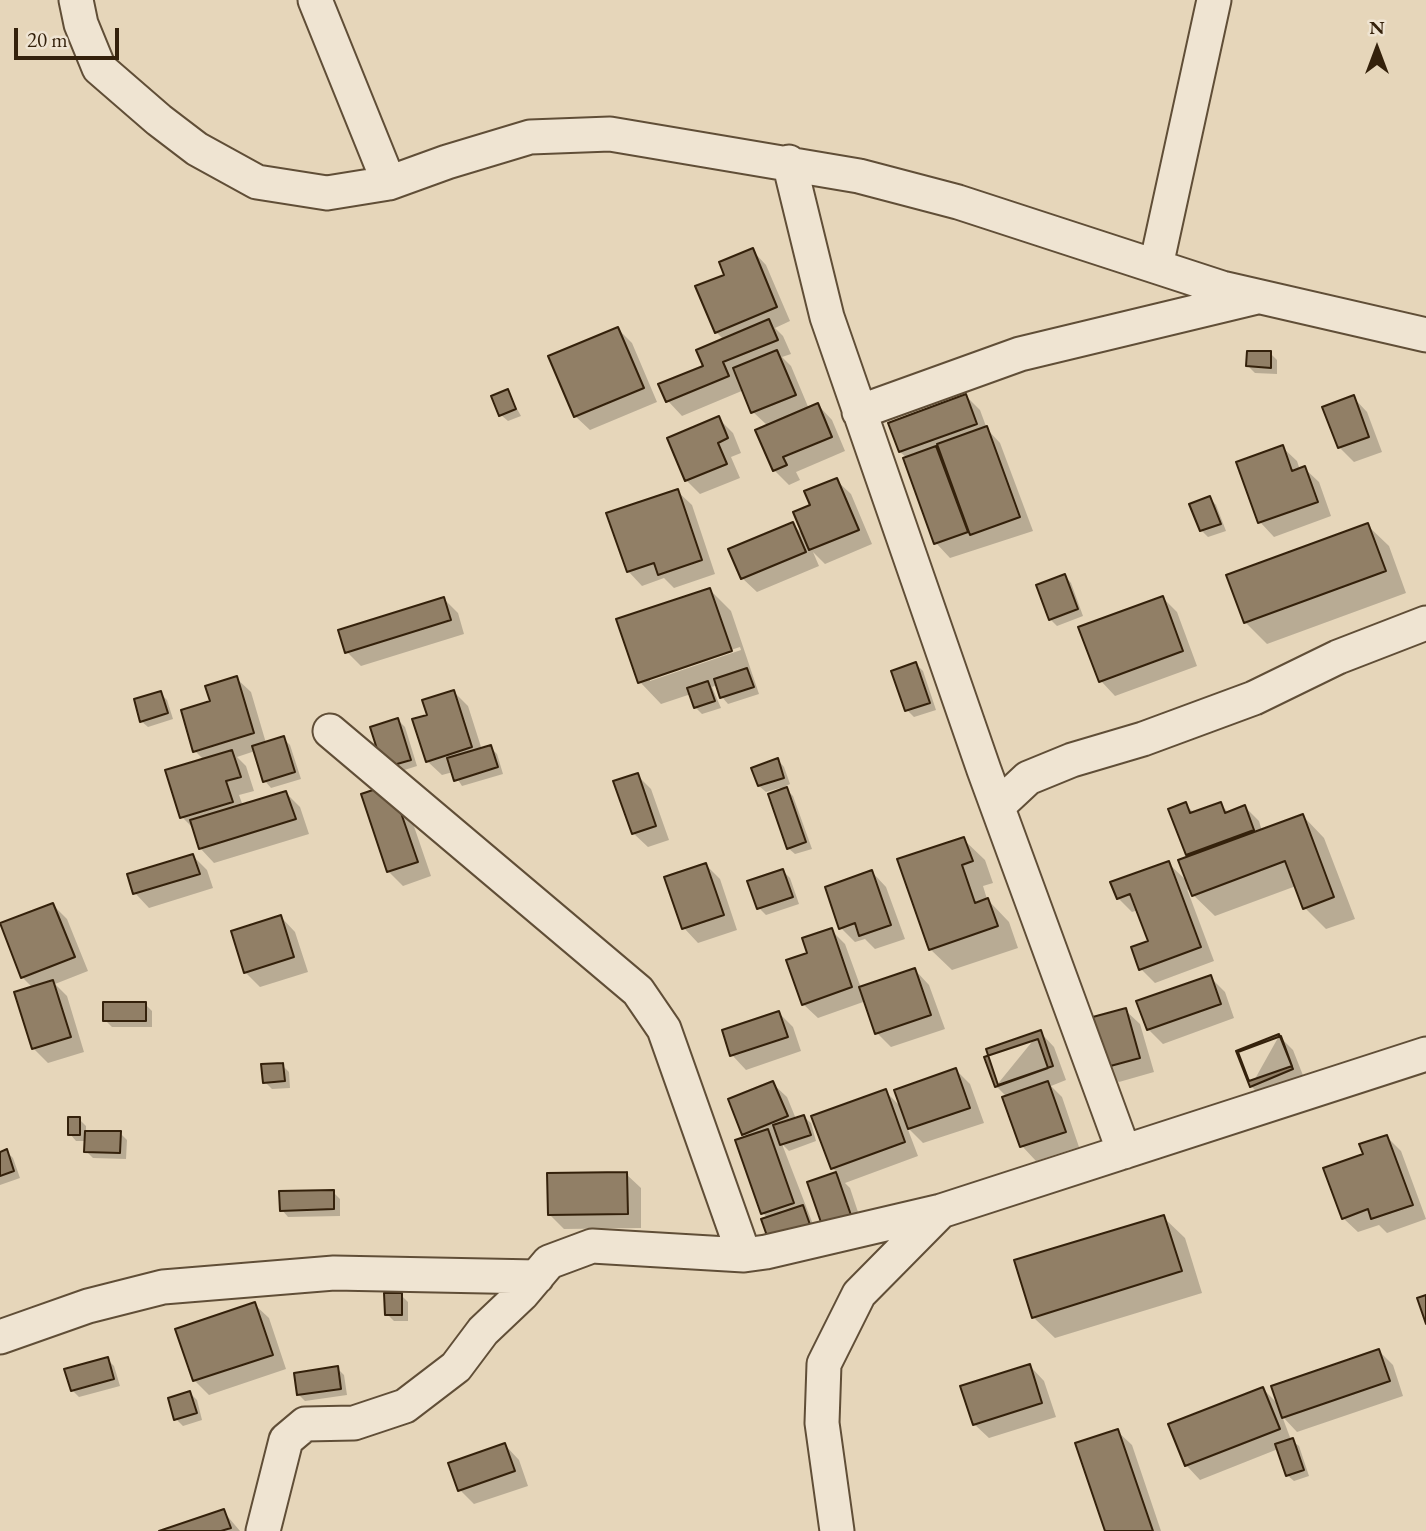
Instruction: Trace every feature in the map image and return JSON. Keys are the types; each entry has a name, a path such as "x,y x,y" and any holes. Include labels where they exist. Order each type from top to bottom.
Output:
{"street":[{"path":"76,0 81,24 99,68 197,149 257,182 327,193 389,183 530,137 610,134 789,162 859,176 958,202 1156,266 1261,296 1426,335"},
{"path":"315,0 389,183"},
{"path":"1156,266 1214,0"},
{"path":"789,162 827,317 859,412 1124,1152"},
{"path":"859,412 1020,354 1261,296"},
{"path":"998,806 1028,778 1072,760 1143,739 1254,698 1338,657 1426,623"},
{"path":"330,731 638,991 664,1029 744,1255"},
{"path":"263,1531 286,1440 305,1424 354,1423 405,1406 456,1367 483,1331 549,1262 592,1246 744,1255 941,1211 1426,1054"},
{"path":"837,1531 822,1423 824,1364 859,1294 941,1211"},
{"path":"0,1337 88,1306 163,1287 334,1273 537,1277"}],"building":[{"path":"753,248 777,307 715,333 695,286 724,275 719,262"},
{"path":"769,319 778,340 723,362 729,376 666,402 658,384 703,366 696,350"},
{"path":"618,327 644,388 574,417 548,356"},
{"path":"777,350 796,395 751,413 733,368"},
{"path":"1247,351 1271,351 1271,368 1246,366"},
{"path":"508,389 516,409 499,416 491,396"},
{"path":"966,394 977,424 899,452 888,423"},
{"path":"1354,395 1369,437 1338,448 1322,407"},
{"path":"818,403 832,437 783,457 787,465 773,471 755,430"},
{"path":"719,416 728,438 718,443 727,464 685,481 667,438"},
{"path":"987,426 1020,517 970,535 937,444"},
{"path":"1283,445 1292,471 1305,466 1318,502 1258,523 1236,462"},
{"path":"936,446 968,532 934,544 903,458"},
{"path":"837,478 859,530 809,550 793,512 810,505 804,491"},
{"path":"678,489 702,560 658,575 654,563 627,572 606,513"},
{"path":"1210,496 1221,524 1200,531 1189,504"},
{"path":"793,522 806,552 741,579 728,549"},
{"path":"1368,523 1386,571 1244,623 1226,575"},
{"path":"1065,574 1078,609 1049,620 1036,585"},
{"path":"710,588 732,651 638,683 616,619"},
{"path":"1163,596 1183,651 1099,682 1078,627"},
{"path":"444,597 451,620 345,653 338,630"},
{"path":"916,662 930,703 905,711 891,671"},
{"path":"747,668 754,687 720,698 714,679"},
{"path":"237,676 254,733 193,752 181,710 210,701 205,686"},
{"path":"708,681 715,701 694,708 687,688"},
{"path":"454,690 472,747 426,762 412,719 427,715 422,700"},
{"path":"161,691 168,713 140,722 134,699"},
{"path":"398,718 411,760 383,768 370,727"},
{"path":"284,736 295,772 263,782 252,746"},
{"path":"491,745 498,767 454,781 447,758"},
{"path":"232,750 241,777 226,781 233,802 180,818 165,770"},
{"path":"778,758 784,778 758,786 751,768"},
{"path":"638,773 656,826 632,834 613,781"},
{"path":"391,784 418,862 387,872 361,794"},
{"path":"787,787 806,842 787,849 768,794"},
{"path":"286,791 296,819 199,849 190,820"},
{"path":"1186,802 1190,813 1221,802 1225,813 1245,805 1254,830 1186,855 1168,809"},
{"path":"1303,814 1334,897 1303,909 1285,861 1192,896 1178,860"},
{"path":"964,837 973,861 962,865 975,903 988,898 998,926 929,950 897,859"},
{"path":"193,854 200,874 133,894 127,874"},
{"path":"1169,861 1201,947 1139,970 1131,947 1148,941 1130,894 1117,899 1110,882"},
{"path":"706,863 724,915 682,929 664,877"},
{"path":"783,869 793,897 757,909 747,881"},
{"path":"872,870 891,925 859,936 855,923 839,929 825,887"},
{"path":"53,903 75,957 21,978 0,923"},
{"path":"281,915 294,957 244,973 231,931"},
{"path":"832,928 852,987 802,1005 786,960 807,953 802,938"},
{"path":"915,968 931,1015 875,1034 859,987"},
{"path":"1211,975 1221,1004 1147,1030 1136,1001"},
{"path":"53,980 71,1037 32,1049 14,992"},
{"path":"103,1002 146,1002 146,1021 103,1021"},
{"path":"1126,1008 1140,1058 1103,1068 1089,1018"},
{"path":"779,1011 788,1037 730,1056 722,1030"},
{"path":"1041,1030 1053,1066 998,1085 986,1049"},
{"path":"1279,1034 1293,1069 1250,1087 1236,1051"},
{"path":"1281,1036 1292,1066 1249,1081 1238,1052"},
{"path":"1038,1039 1048,1068 995,1087 984,1057"},
{"path":"283,1063 285,1081 263,1083 261,1064"},
{"path":"956,1068 970,1108 908,1129 894,1090"},
{"path":"773,1081 788,1116 742,1135 728,1099"},
{"path":"1048,1081 1066,1132 1020,1147 1002,1097"},
{"path":"886,1089 905,1142 831,1169 811,1116"},
{"path":"804,1115 811,1135 780,1145 773,1125"},
{"path":"68,1117 80,1117 80,1135 68,1135"},
{"path":"768,1129 794,1203 761,1214 735,1140"},
{"path":"85,1131 121,1131 120,1153 84,1152"},
{"path":"1387,1135 1413,1205 1371,1219 1368,1209 1342,1219 1323,1168 1363,1154 1359,1144"},
{"path":"7,1149 14,1171 0,1176 0,1152"},
{"path":"627,1172 628,1214 548,1215 547,1173"},
{"path":"836,1172 852,1218 823,1228 807,1182"},
{"path":"334,1190 334,1209 280,1211 279,1191"},
{"path":"803,1205 813,1233 771,1247 761,1219"},
{"path":"1164,1215 1182,1271 1032,1318 1014,1260"},
{"path":"384,1293 402,1293 402,1315 385,1315"},
{"path":"1426,1295 1426,1324 1417,1298"},
{"path":"255,1302 273,1355 193,1381 175,1329"},
{"path":"1379,1349 1390,1381 1282,1418 1271,1386"},
{"path":"108,1357 114,1379 71,1391 64,1369"},
{"path":"1030,1364 1042,1403 973,1425 960,1386"},
{"path":"338,1366 341,1389 297,1395 294,1373"},
{"path":"1263,1387 1280,1429 1185,1466 1168,1424"},
{"path":"190,1391 197,1413 174,1420 168,1398"},
{"path":"1118,1429 1153,1531 1105,1531 1075,1443"},
{"path":"1293,1438 1304,1470 1286,1476 1275,1444"},
{"path":"505,1443 515,1471 458,1491 448,1463"},
{"path":"224,1509 231,1528 221,1531 159,1531"}]}
